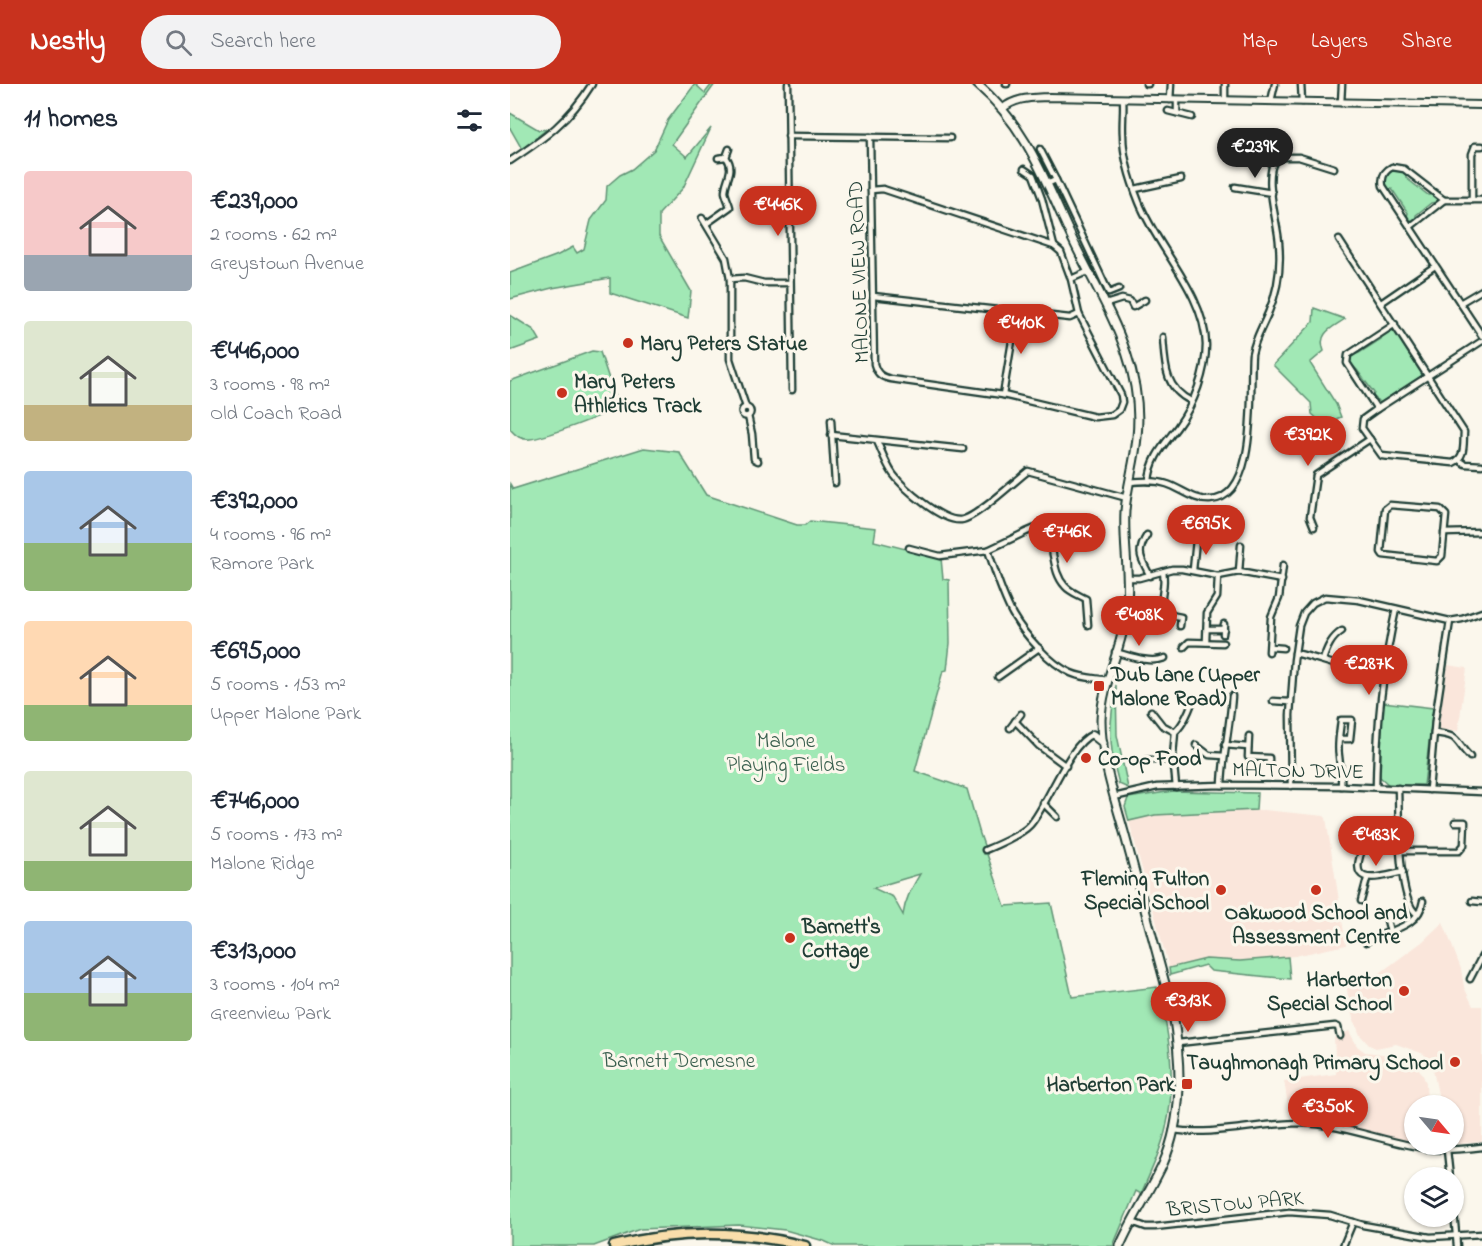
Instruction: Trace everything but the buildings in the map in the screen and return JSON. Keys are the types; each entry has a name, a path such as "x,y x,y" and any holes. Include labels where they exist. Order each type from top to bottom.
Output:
{"highway":[{"path":"614,1246 656,1237 703,1234 755,1236 805,1246"}],"main road":[{"path":"977,84 1002,109 1031,149 1106,304 1128,354 1136,384 1137,437 1127,498 1125,527 1126,616 1107,680 1103,700 1102,733 1114,797 1163,976 1178,1043 1179,1087 1173,1130 1164,1161 1120,1246"},
{"path":"1093,735 1103,743"}],"street":[{"path":"510,161 553,131 572,111 592,84"},
{"path":"788,84 792,390"},
{"path":"1171,84 1177,113"},
{"path":"1225,84 1225,100"},
{"path":"1270,101 1275,84"},
{"path":"1301,84 1302,102"},
{"path":"1341,103 1342,84"},
{"path":"1002,109 1012,102 1033,98 1482,105"},
{"path":"1123,99 1122,137 1135,189 1146,217 1182,279 1203,323 1206,346 1204,366 1191,401 1178,426 1157,452 1152,462 1149,481"},
{"path":"1168,111 1192,117"},
{"path":"788,136 950,138"},
{"name":"MALONE VIEW ROAD","path":"870,137 874,364 877,372 883,377 1003,395 1095,417 1112,415 1119,410 1122,402 1121,394 1079,314"},
{"path":"1472,200 1472,154 1475,146 1482,146"},
{"path":"726,157 729,149"},
{"path":"1040,149 1109,293 1119,289"},
{"path":"718,158 726,157"},
{"path":"706,224 730,207 725,192 730,168 730,162 726,157"},
{"path":"1130,482 1163,482 1199,498 1212,500 1226,493 1239,476 1249,443 1254,343 1269,311 1277,286 1279,242 1272,193 1272,167 1275,161 1280,159 1299,157 1334,168"},
{"path":"1482,200 1444,200 1404,169 1392,167 1387,169 1381,180 1385,190 1482,336"},
{"path":"1024,169 1033,175 1042,199 1054,246"},
{"path":"1135,189 1181,179"},
{"path":"1049,183 1056,180"},
{"path":"1235,187 1272,193"},
{"path":"871,190 883,189 1054,246 1061,252 1071,279 1079,314 1070,318 873,296"},
{"path":"1410,227 1444,200"},
{"path":"702,218 726,258 730,279 730,359 746,407 751,411 748,416 754,459 758,461"},
{"path":"1340,240 1429,376 1464,432 1462,455 1460,460 1453,463 1382,456 1362,428 1363,419 1377,409 1429,376 1482,341"},
{"path":"1381,303 1435,266"},
{"path":"1071,279 1089,271"},
{"path":"730,279 744,278 764,282 790,283"},
{"path":"1460,303 1482,290"},
{"path":"1106,304 1122,299 1130,301 1133,307 1145,300"},
{"path":"1003,395 1017,311"},
{"path":"1377,409 1347,363 1348,355 1395,324"},
{"path":"1163,337 1166,373 1176,391 1191,401"},
{"path":"831,420 835,483"},
{"path":"831,435 963,449"},
{"path":"1314,527 1310,517 1316,475 1370,439"},
{"path":"877,441 887,464 903,486 924,504 948,517 960,520 984,507 1028,471 1127,498"},
{"path":"1460,460 1465,464 1482,465"},
{"path":"1390,505 1440,509 1446,515 1444,533 1442,556 1437,561 1386,556 1381,552 1385,509 1390,505"},
{"path":"909,548 940,556 988,550 1038,527 1044,531 1051,544 1057,571 1062,581 1070,590 1086,598 1088,625"},
{"path":"1444,533 1482,532"},
{"path":"1147,535 1139,554 1150,576"},
{"path":"1193,570 1198,543"},
{"path":"1239,572 1243,548"},
{"path":"988,550 1013,615 1039,648 1063,669 1073,674 1107,680"},
{"path":"1283,565 1279,598 1271,617 1270,650 1283,648"},
{"path":"1127,579 1150,576 1172,569 1193,570 1218,576 1239,572 1282,580"},
{"path":"1163,572 1165,587 1161,601 1163,610 1168,615 1181,617 1180,626"},
{"path":"1206,642 1207,613 1217,597 1218,576"},
{"path":"1291,786 1290,702 1295,653 1299,626 1304,613 1313,603 1325,597 1359,600 1450,621 1482,612"},
{"path":"1376,788 1376,739 1382,681 1396,609"},
{"path":"1263,616 1271,617"},
{"path":"1429,790 1434,733 1450,621"},
{"path":"1207,629 1224,629"},
{"path":"1323,660 1329,644 1342,631"},
{"path":"1184,647 1189,642 1223,643"},
{"path":"998,677 1039,648"},
{"path":"1116,652 1138,658 1160,660 1165,658"},
{"path":"1295,653 1348,668"},
{"path":"1222,785 1225,745 1231,722 1232,696"},
{"path":"1176,787 1173,756 1175,732 1191,707 1193,698"},
{"path":"1273,702 1290,702"},
{"path":"1151,711 1162,724 1175,732"},
{"path":"1010,728 1021,714"},
{"path":"1339,739 1350,740 1352,720 1341,720 1339,739 1338,754 1342,769 1341,786"},
{"path":"1015,721 1039,746 1066,766"},
{"path":"985,850 1028,827 1066,766 1086,739 1102,733"},
{"path":"1434,733 1452,735 1457,738 1462,749 1470,757"},
{"path":"1249,736 1248,757 1269,759 1269,762"},
{"path":"1196,745 1209,755 1224,756"},
{"path":"1225,745 1248,747"},
{"path":"1146,760 1165,760 1173,756"},
{"name":"MALTON DRIVE","path":"1114,797 1157,787 1222,785 1341,786 1482,792"},
{"path":"1398,788 1403,872 1409,906 1417,914"},
{"path":"1043,802 1057,817"},
{"path":"1400,851 1459,851 1464,845 1465,822 1455,822"},
{"path":"1365,843 1359,857 1359,868 1363,877 1367,879 1403,872"},
{"path":"1361,901 1367,879"},
{"path":"1366,942 1401,929 1417,914 1423,901"},
{"path":"1472,901 1482,902"},
{"path":"1386,916 1390,933"},
{"path":"1470,979 1482,956"},
{"path":"1178,1043 1335,1026 1338,1027 1340,1036"},
{"path":"1173,1130 1192,1133 1302,1123 1404,1144"},
{"path":"1464,1149 1482,1147"},
{"name":"BRISTOW PARK","path":"1132,1222 1146,1227 1155,1227 1289,1212 1330,1215 1353,1222 1430,1237 1482,1234"},
{"path":"1343,1246 1353,1222"},
{"path":"1455,1227 1457,1246"}],"shaded area":[{"path":"1448,665 1467,668 1458,731 1438,729"},
{"name":"Fleming Fulton Special School","path":"1264,810 1326,818 1346,945 1295,956 1240,961 1206,959 1169,968 1129,821 1155,815"},
{"path":"1443,922 1461,969 1464,987 1473,1006 1482,1006 1482,1142 1464,1144 1464,1095 1438,1095 1433,1070 1424,1054 1396,1044 1376,1048 1369,1045 1360,1035 1349,1007 1346,980 1373,978 1422,942"},
{"path":"1349,1031 1357,1046 1365,1052 1399,1056 1413,1062 1422,1073 1426,1083 1427,1095 1404,1095 1404,1140 1289,1111 1284,1081 1336,1074 1334,1038"}],"green space":[{"path":"695,84 705,93 712,84 715,84 672,144 687,157 711,128 683,188 659,214 659,236 691,291 688,318 610,293 610,278 552,288 510,299 510,273 573,247 577,253 584,249 591,220 606,200 607,186 654,150 668,120"},
{"path":"510,113 539,130 547,129 522,149 510,128"},
{"path":"1395,169 1406,173 1406,178 1428,195 1435,195 1437,198 1437,202 1431,203 1416,215 1413,221 1407,217 1408,213 1392,189 1388,189 1385,185 1386,176"},
{"path":"1314,308 1345,319 1324,335 1322,345 1324,351 1310,363 1336,404 1341,417 1323,424 1312,414 1311,403 1273,365 1313,322"},
{"path":"510,315 534,330 540,340 510,351"},
{"path":"1390,330 1396,332 1400,337 1409,354 1423,371 1423,375 1380,403 1350,363 1351,356 1381,339"},
{"name":"Mary Peters Athletics Track","path":"592,351 600,352 618,406 590,420 537,438 524,439 514,434 510,429 510,381"},
{"path":"644,448 679,452 706,495 797,525 805,525 810,521 876,528 874,541 941,558 943,579 949,580 950,643 947,670 943,671 915,771 967,789 1005,906 1051,903 1072,997 1157,987 1157,990 1159,989 1170,1059 1169,1111 1164,1137 1155,1162 1141,1194 1136,1191 1113,1246 835,1246 785,1230 739,1225 640,1229 594,1246 510,1246 510,484 513,489","holes":["920,874 907,899 903,915 893,897 873,888"]},
{"path":"1116,685 1117,735 1128,788 1119,784 1111,746"},
{"path":"1383,702 1433,708 1424,785 1389,785 1380,777"},
{"path":"1173,791 1257,793 1256,810 1155,815 1129,821 1125,807 1128,798"},
{"path":"1288,957 1290,979 1211,971 1205,965 1170,975 1169,968 1206,959 1240,961"}],"place":[{"name":"Mary Peters Statue","path":"628,343"},
{"name":"Mary Peters Athletics Track","path":"562,393"},
{"name":"Dub Lane (Upper Malone Road)","path":"1099,686"},
{"name":"Co-op Food","path":"1086,758"},
{"name":"Fleming Fulton Special School","path":"1221,890"},
{"name":"Oakwood School and Assessment Centre","path":"1316,890"},
{"name":"Barnett's Cottage","path":"790,938"},
{"name":"Harberton Special School","path":"1404,991"},
{"name":"Taughmonagh Primary School","path":"1455,1062"},
{"name":"Harberton Park","path":"1187,1084"}],"park label":[{"name":"Malone Playing Fields","path":"786,752"},
{"name":"Barnett Demesne","path":"679,1060"}]}
